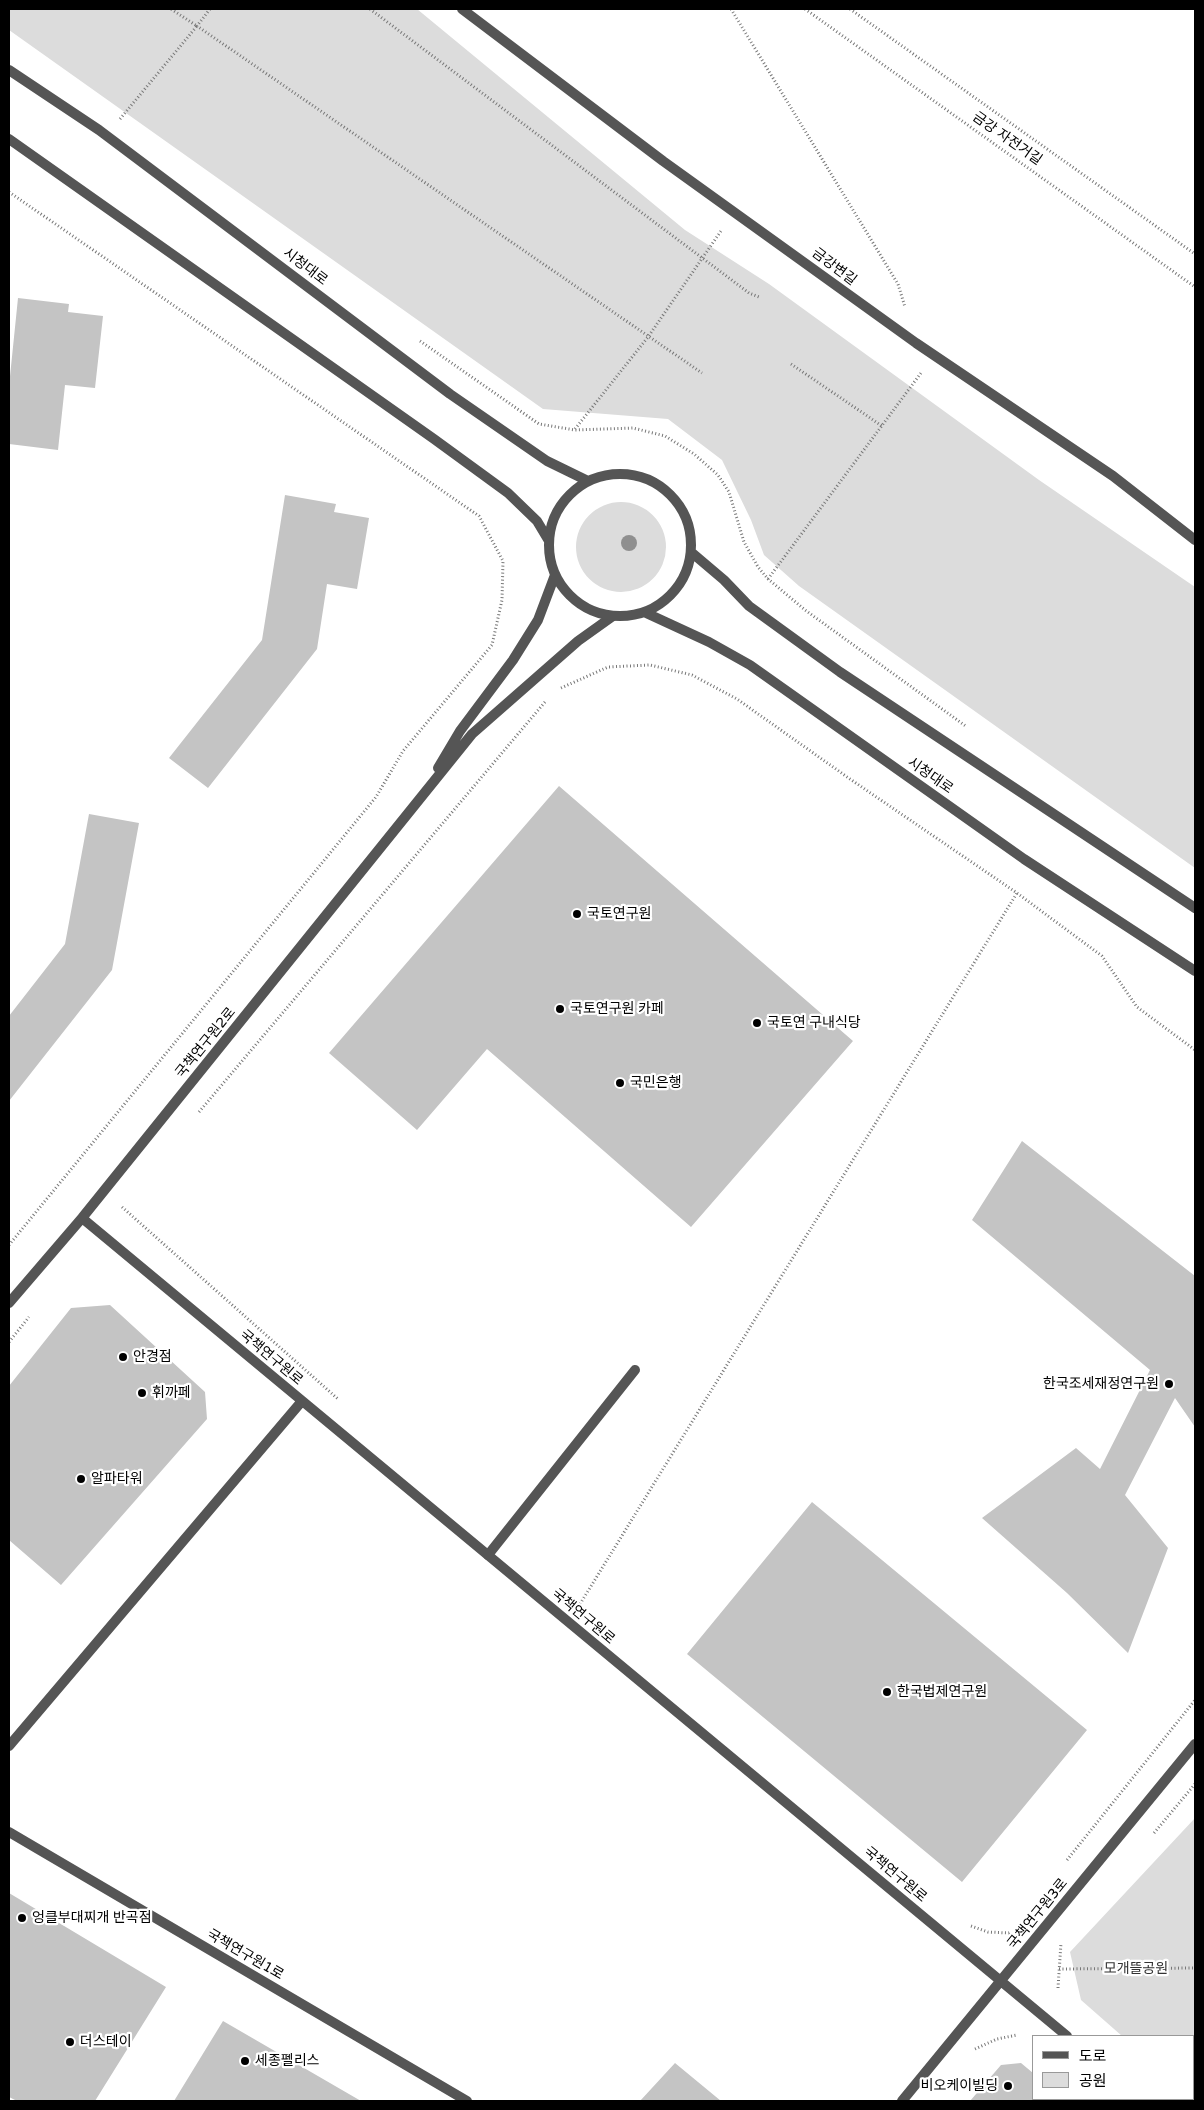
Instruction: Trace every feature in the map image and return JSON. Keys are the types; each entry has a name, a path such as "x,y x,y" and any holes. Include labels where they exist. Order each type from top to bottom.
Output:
{"street":[{"name":"금강변길","path":"462,9 655,156 934,356 1113,476 1195,540"},
{"name":"시청대로","path":"9,70 99,130 450,394 547,461 588,481"},
{"path":"9,139 508,493 537,521 548,541"},
{"path":"616,473 640,476 662,487 679,505 689,527 691,552 686,571 676,589 662,603 644,612 620,617 596,613 574,601 558,582 549,559 548,541 556,511 571,492 588,481 616,473"},
{"path":"691,552 724,580 749,606 840,672 1018,788 1195,908"},
{"path":"422,798 460,731 513,660 538,620 555,575"},
{"name":"시청대로","path":"644,612 709,642 750,664 1024,859 1195,972"},
{"path":"422,798 472,734 578,641 612,616"},
{"name":"국책연구원2로","path":"9,1303 82,1218 422,798"},
{"name":"국책연구원로","path":"82,1218 1066,2035"},
{"path":"488,1556 635,1370"},
{"path":"9,1746 302,1401"},
{"name":"국책연구원3로","path":"902,2101 1195,1744"},
{"name":"국책연구원1로","path":"9,1832 467,2101"}],"path":[{"path":"171,9 702,373"},
{"path":"119,120 210,9"},
{"path":"370,9 749,293 759,297"},
{"path":"731,9 898,284 916,343"},
{"name":"금강 자전거길","path":"805,9 1195,287"},
{"path":"850,9 1195,254"},
{"path":"9,192 479,516 503,561 502,600 492,645 402,751 376,797 9,1245"},
{"path":"575,430 648,337 734,212"},
{"path":"413,336 539,424 575,430 633,428 664,436 694,454 718,475 729,492 744,542 758,567 768,579 805,610 971,730"},
{"path":"768,579 934,356"},
{"path":"791,364 882,426"},
{"path":"555,691 608,667 650,665 692,674 737,699 1017,893 1102,956 1137,1007 1195,1050"},
{"path":"194,1118 549,698"},
{"path":"578,1607 1017,893"},
{"path":"99,1233 128,1200"},
{"path":"122,1207 344,1403"},
{"path":"9,1342 31,1315"},
{"path":"1065,1864 1195,1700"},
{"path":"1150,1837 1195,1784"},
{"path":"967,1925 988,1932 1009,1933 1015,1926"},
{"path":"1058,1988 1060,1944 1067,1936"},
{"path":"1059,1969 1195,1968"},
{"path":"969,2056 975,2048 997,2039 1017,2035"}],"green space":[{"path":"9,9 417,9 685,230 769,284 1039,480 1195,587 1195,868 799,586 764,555 751,520 722,460 668,419 543,409 9,30"},
{"path":"621,502 638,505 653,515 663,530 666,547 663,564 653,579 638,589 621,592 604,589 589,579 579,564 576,547 579,530 589,515 604,505"},
{"name":"모개뜰공원","path":"1195,1818 1195,2101 1194,2035 1121,2035 1081,2000 1070,1952"}],"building":[{"path":"18,298 69,304 68,312 103,316 95,388 65,385 58,450 9,444 9,386"},
{"path":"285,495 336,504 334,512 369,518 357,589 327,584 317,649 208,788 169,758 262,640"},
{"name":"국토연구원","path":"559,786 853,1041 691,1227 487,1049 417,1130 329,1053"},
{"path":"89,814 139,823 112,970 9,1101 9,1016 65,944"},
{"name":"한국조세재정연구원","path":"1022,1141 1195,1276 1195,1427 1175,1398 1125,1495 1168,1548 1128,1653 1067,1593 982,1518 1076,1448 1100,1469 1150,1370 972,1220"},
{"name":"알파타워","path":"110,1305 205,1392 207,1419 61,1585 9,1540 9,1386 71,1308"},
{"name":"한국법제연구원","path":"812,1502 1087,1730 962,1882 687,1654"},
{"name":"더스테이","path":"9,1893 166,1987 95,2101 17,2101 9,2097"},
{"name":"세종펠리스","path":"223,2021 361,2101 174,2101"},
{"path":"675,2063 721,2101 640,2101"},
{"name":"비오케이빌딩","path":"1021,2063 1032,2072 1032,2100 1066,2101 970,2101 1001,2065"}],"place":[{"name":"국토연구원","path":"577,914"},
{"name":"국토연구원 카페","path":"560,1009"},
{"name":"국토연 구내식당","path":"757,1023"},
{"name":"국민은행","path":"620,1083"},
{"name":"안경점","path":"123,1357"},
{"name":"한국조세재정연구원","path":"1169,1384"},
{"name":"휘까페","path":"142,1393"},
{"name":"알파타워","path":"81,1479"},
{"name":"한국법제연구원","path":"887,1692"},
{"name":"엉클부대찌개 반곡점","path":"22,1918"},
{"name":"더스테이","path":"70,2042"},
{"name":"세종펠리스","path":"245,2061"},
{"name":"비오케이빌딩","path":"1008,2086"}]}
